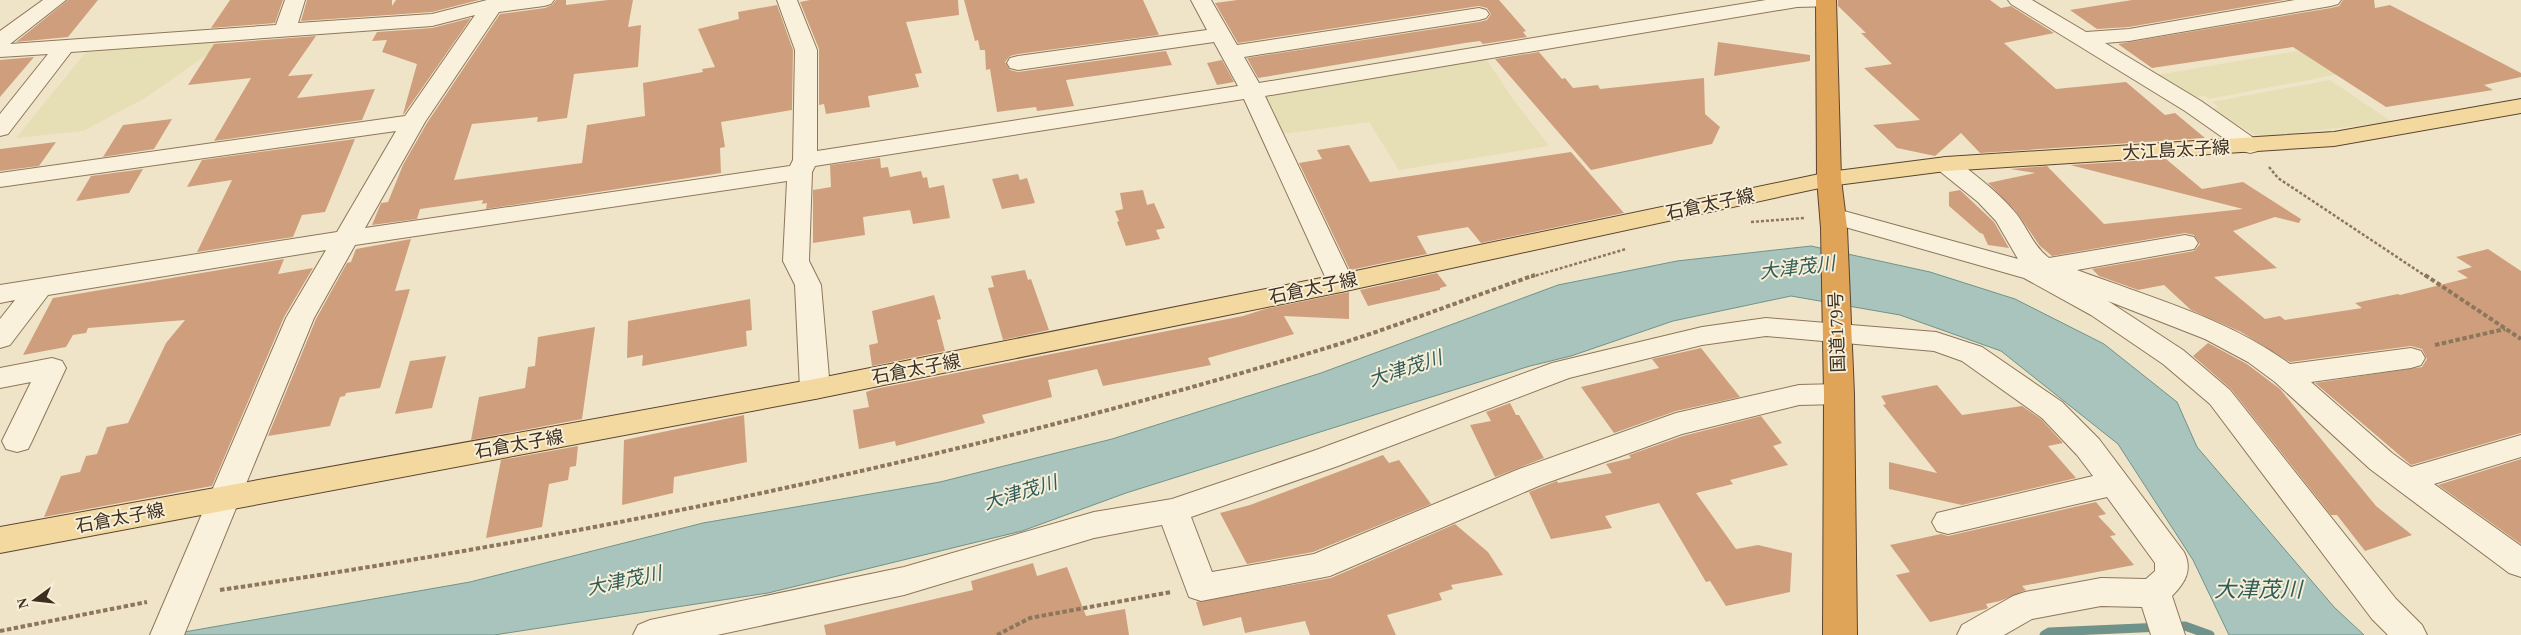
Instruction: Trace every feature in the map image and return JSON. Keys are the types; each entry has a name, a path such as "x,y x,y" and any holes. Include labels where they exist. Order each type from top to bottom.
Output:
{"highway":[{"name":"国道179号","path":"1826,1 1829,179 1833,222 1839,394 1840,635"}],"main road":[{"name":"大江島太子線","path":"1829,179 1946,164 2250,146 2334,139 2521,106"},
{"name":"石倉太子線","path":"0,540 815,389 1341,282 1829,179"}],"street":[{"path":"0,42 56,0"},
{"path":"285,30 295,0"},
{"path":"0,51 432,20 544,0"},
{"path":"787,0 806,50 803,166 796,261 808,285 815,389"},
{"path":"1201,0 1252,91 1341,282"},
{"path":"2018,0 2193,106 2250,146"},
{"path":"0,294 803,166 1797,1 1826,1"},
{"path":"2083,40 2129,35 2319,1"},
{"path":"175,612 300,318 413,122 491,8"},
{"path":"1018,63 1226,44 1479,14"},
{"path":"0,129 66,45"},
{"path":"0,180 413,122"},
{"path":"1946,164 1987,197 2006,217 2028,255 2039,269 2165,351 2220,397 2384,609 2410,635"},
{"path":"1833,222 2039,269 2215,332 2258,355 2286,375 2381,460 2521,564"},
{"path":"2039,269 2185,243"},
{"path":"0,338 39,288"},
{"path":"650,635 904,581 1094,526 1173,511 1327,458 1562,370 1702,336 1766,327 1836,326 1936,342 1972,354 2052,410 2088,446 2172,561 2170,576 2154,592 2101,592 2025,606 1974,635"},
{"path":"2286,375 2411,358"},
{"path":"0,378 52,368 16,441"},
{"path":"1173,511 1201,587 1318,567 1530,477 1676,424 1799,395 1839,394"},
{"path":"2407,480 2521,446"},
{"path":"1948,522 2116,483"},
{"path":"2154,592 2168,635"}],"path":[{"path":"2250,146 2278,178 2521,339"},
{"path":"1744,222 1833,222"},
{"path":"0,631 175,612 311,578 632,522 923,458 1150,398 1339,344 1549,271 1633,247"},
{"path":"2411,358 2404,352 2505,328"},
{"path":"997,635 1030,618 1201,587"}],"shaded area":[{"path":"227,41 145,98 83,131 16,138 86,52"},
{"path":"2350,42 2433,56 2209,99 2205,96 2197,97 2157,75"},
{"path":"1482,53 1513,99 1549,146 1399,170 1369,122 1283,134 1261,90"},
{"path":"2330,80 2392,122 2258,137 2212,109 2219,107 2212,102"}],"water":[{"name":"大津茂川","path":"1811,246 1930,272 2015,299 2104,344 2177,402 2197,447 2334,607 2364,635 2229,635 2193,560 2118,444 2001,351 1900,315 1791,296 1673,321 1571,356 1530,366 1126,493 1022,531 768,593 494,635 167,635 470,582 703,523 940,482 1112,439 1321,373 1558,285 1677,261"}],"building":[{"path":"68,0 98,0 68,37 16,42"},
{"path":"230,0 283,0 275,23 211,28"},
{"path":"307,0 392,0 392,6 396,0 479,0 432,12 301,21"},
{"path":"556,0 566,0 566,5 608,0 633,0 628,27 641,25 638,67 574,74 567,118 537,122 538,117 472,124 454,180 582,163 587,125 645,116 643,83 703,72 702,69 715,67 698,29 739,19 738,12 777,5 793,50 792,110 721,122 725,147 720,148 721,173 486,209 487,203 482,204 483,200 420,209 417,219 372,225 381,203 388,202 403,165 427,123 500,14 545,8 552,5"},
{"path":"810,0 958,0 959,15 906,22 922,73 915,74 919,87 868,96 870,107 826,114 824,104 819,105 819,49 800,2"},
{"path":"964,0 1143,0 1159,35 1018,54 1010,56 1005,62 1010,70 1018,72 1166,51 1172,65 1066,80 1074,106 1037,111 1036,107 997,112 990,69 986,70 985,50 980,50 978,40 975,41"},
{"path":"1237,0 1499,0 1526,31 1523,32 1527,37 1483,44 1480,41 1465,43 1258,78 1247,58 1479,22 1487,20 1491,14 1487,8 1479,6 1238,43 1215,3"},
{"path":"1838,0 1990,0 2001,8 2011,6 2054,33 2004,43 2056,89 2126,82 2165,115 2175,113 2205,138 1980,153 1961,133 1935,156 1897,148 1873,125 1920,120 1864,68 1892,64 1861,33 1866,33 1838,6"},
{"path":"2132,0 2284,0 2129,27 2097,29 2070,10"},
{"path":"2343,0 2374,0 2375,8 2390,5 2521,73 2521,77 2484,85 2493,90 2386,107 2293,47 2152,68 2118,44 2331,8 2339,6"},
{"path":"471,18 403,114 417,64 382,52 387,40 372,41 377,32 432,28"},
{"path":"316,36 288,76 313,74 297,98 375,89 362,120 214,141 251,78 188,85 214,44"},
{"path":"1718,42 1810,55 1810,61 1714,76"},
{"path":"1539,52 1562,79 1565,78 1573,88 1598,85 1600,89 1704,78 1705,114 1720,127 1712,144 1591,170 1495,59"},
{"path":"34,57 0,97 0,60"},
{"path":"1222,60 1234,82 1217,85 1207,63"},
{"path":"172,119 154,149 103,157 123,125"},
{"path":"355,139 325,212 302,215 293,237 197,252 232,180 187,187 202,160"},
{"path":"56,142 39,166 0,171 0,149"},
{"path":"1349,145 1370,182 1571,152 1624,213 1481,243 1468,227 1417,236 1427,254 1350,270 1299,163 1322,159 1317,150"},
{"path":"880,158 881,168 888,167 890,177 921,171 923,178 927,177 929,188 944,185 950,218 913,224 910,210 863,217 865,235 813,243 813,190 831,187 830,165"},
{"path":"2166,159 2202,189 2243,182 2301,219 2299,223 2275,217 2233,231 2277,268 2214,277 2265,319 2280,316 2285,320 2362,308 2355,303 2400,295 2468,278 2457,271 2472,267 2456,257 2488,249 2521,271 2521,433 2411,465 2315,383 2422,367 2427,359 2422,349 2411,346 2290,362 2241,332 2191,310 2164,285 2138,290 2099,276 2092,269 2194,251 2200,244 2194,235 2185,233 2052,256 2040,246 2015,210 1988,183 2035,173 2010,169 2047,166 2104,224 2243,209 2070,165"},
{"path":"143,169 129,193 76,201 91,176"},
{"path":"1018,174 1020,180 1027,178 1035,203 1002,209 992,179"},
{"path":"1143,190 1147,205 1154,203 1165,228 1156,230 1160,239 1126,246 1115,211 1123,209 1120,193"},
{"path":"1960,190 1994,222 2009,248 1988,245 1983,234 1949,206 1949,192"},
{"path":"411,239 395,291 410,289 380,388 346,393 345,396 340,397 330,426 268,436 316,319 347,263 351,262 356,249"},
{"path":"284,259 278,274 313,268 284,317 212,486 44,517 61,476 80,472 86,456 97,454 107,427 128,423 166,343 185,320 88,328 86,333 73,335 66,347 23,355 53,298"},
{"path":"1025,270 1028,280 1031,279 1049,330 1003,340 988,288 994,287 991,276"},
{"path":"1437,273 1447,286 1440,288 1440,290 1368,306 1360,290"},
{"path":"1349,292 1349,319 1284,316 1294,334 1208,358 1211,365 1103,386 1097,369 1048,380 1052,397 982,415 985,423 896,446 895,441 859,449 853,410 869,407 866,392 875,389 1243,316 1265,309"},
{"path":"934,295 941,319 937,320 945,351 872,366 869,345 878,343 872,311"},
{"path":"750,299 752,330 746,331 747,346 642,366 643,355 627,358 628,321"},
{"path":"595,327 582,419 471,440 479,397 525,388 528,367 535,366 538,337"},
{"path":"2208,343 2247,364 2280,389 2376,506 2412,535 2365,551 2337,515 2331,515 2231,389 2193,356"},
{"path":"1701,348 1740,397 1676,411 1614,433 1581,387 1659,368 1652,359"},
{"path":"446,356 432,408 395,414 410,361"},
{"path":"1937,385 1962,415 2022,406 2041,419 2063,443 2048,446 2076,478 1962,505 1889,489 1889,462 1937,473 1883,405 1886,404 1881,396"},
{"path":"1510,403 1544,458 1495,477 1470,425 1491,421 1486,412"},
{"path":"744,415 747,462 674,477 673,493 622,505 624,440"},
{"path":"1761,416 1782,443 1773,446 1788,465 1730,480 1733,484 1696,493 1736,549 1758,545 1792,553 1790,592 1726,606 1710,581 1706,582 1659,503 1605,516 1612,528 1551,539 1529,492 1557,481 1558,483 1612,473 1606,464 1631,458 1629,455 1683,436"},
{"path":"578,446 576,466 570,467 568,480 549,484 542,527 486,538 501,460"},
{"path":"1383,455 1389,463 1399,460 1431,504 1313,552 1247,564 1220,513 1250,505"},
{"path":"2521,459 2521,544 2438,485"},
{"path":"2096,502 2106,514 2098,516 2116,535 2110,536 2134,565 2022,586 2026,590 2000,601 1986,604 1988,608 1986,609 1930,622 1896,575 1910,572 1890,545 1941,534 1948,536"},
{"path":"1455,524 1488,552 1503,575 1451,585 1453,589 1439,593 1442,600 1387,615 1396,635 1310,635 1305,621 1245,633 1241,617 1203,626 1196,602 1331,578"},
{"path":"1033,563 1037,576 1067,567 1086,616 1125,609 1129,635 826,635 824,625 973,590 971,581"}],"waterway":[{"path":"2044,635 2049,632 2185,626 2210,635"}]}
